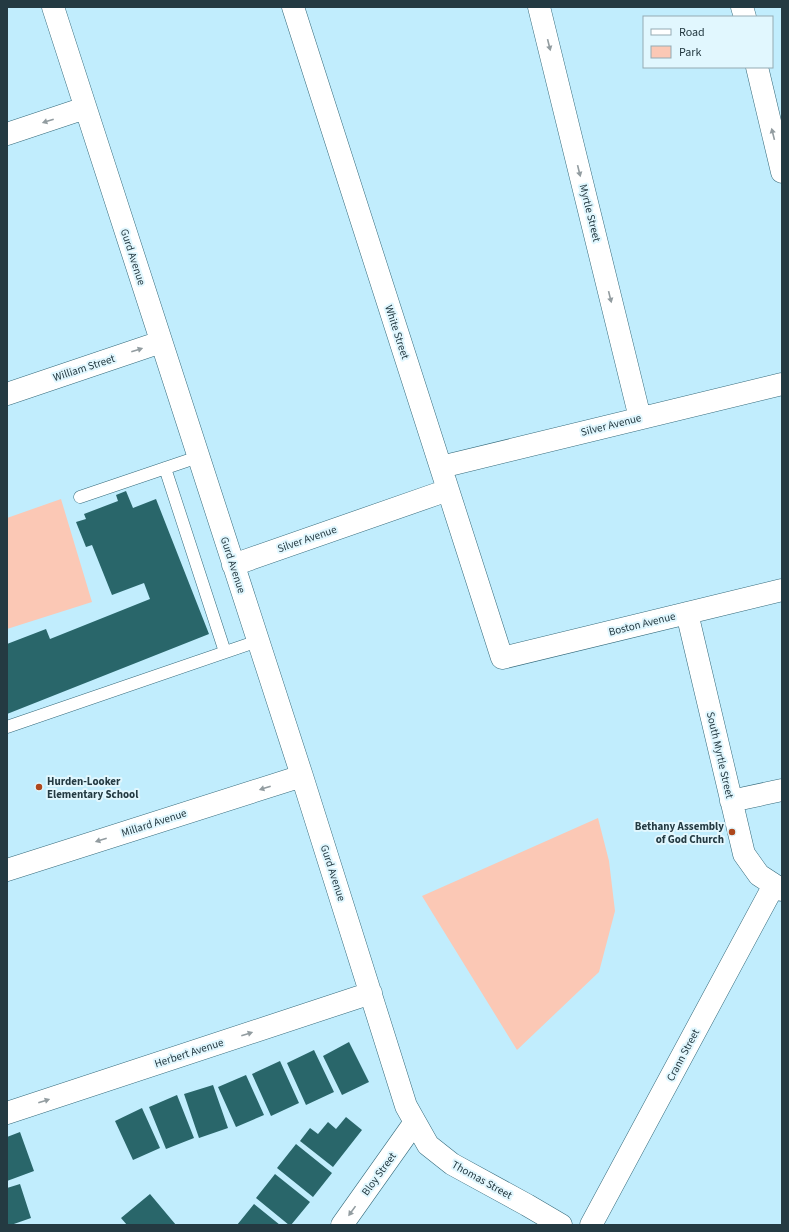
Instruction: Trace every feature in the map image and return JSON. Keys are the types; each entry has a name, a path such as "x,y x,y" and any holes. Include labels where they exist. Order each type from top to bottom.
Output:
{"street":[{"name":"Gurd Avenue","path":"53,7 302,776 396,1076 406,1106 415,1122"},
{"name":"White Street","path":"293,7 502,658"},
{"name":"Myrtle Street","path":"539,7 640,418"},
{"path":"757,68 782,172"},
{"path":"7,134 86,108"},
{"name":"William Street","path":"7,394 161,342"},
{"name":"Silver Avenue","path":"441,467 782,384"},
{"name":"Silver Avenue","path":"233,565 448,490"},
{"name":"Boston Avenue","path":"502,658 782,590"},
{"name":"South Myrtle Street","path":"687,613 744,854 758,875 778,888"},
{"name":"Millard Avenue","path":"7,870 302,776"},
{"path":"731,801 782,790"},
{"name":"Crann Street","path":"592,1225 778,888"},
{"name":"Herbert Avenue","path":"7,1113 371,993"},
{"name":"Bloy Street","path":"342,1225 415,1122"},
{"name":"Thomas Street","path":"415,1122 428,1145 452,1164 561,1225"}],"lane":[{"path":"80,497 198,457"},
{"path":"165,468 225,652"},
{"path":"7,727 258,641"}],"green space":[{"path":"61,499 92,602 7,629 7,518"},
{"path":"598,818 609,861 615,911 599,972 517,1050 422,896"}],"building":[{"path":"126,491 133,508 156,499 209,634 7,714 7,644 46,629 50,639 150,599 144,583 112,595 92,545 86,547 76,522 86,519 84,514 118,501 116,495"},
{"path":"349,1042 369,1082 342,1095 323,1056"},
{"path":"314,1050 334,1092 306,1105 287,1063"},
{"path":"280,1061 299,1103 271,1116 252,1074"},
{"path":"246,1075 264,1115 236,1127 218,1087"},
{"path":"213,1085 228,1128 199,1138 184,1094"},
{"path":"177,1095 194,1138 166,1149 149,1107"},
{"path":"142,1108 160,1148 133,1160 115,1121"},
{"path":"346,1117 362,1130 333,1167 300,1141 310,1128 318,1134 328,1122 336,1129"},
{"path":"20,1132 34,1171 7,1181 7,1137"},
{"path":"296,1144 332,1173 313,1197 277,1168"},
{"path":"275,1174 310,1202 291,1225 289,1225 256,1198"},
{"path":"20,1184 31,1218 7,1225 7,1188"},
{"path":"150,1194 176,1225 127,1225 121,1218"},
{"path":"254,1204 280,1225 237,1225"}],"place":[{"name":"Hurden-Looker Elementary School","path":"39,787"},
{"name":"Bethany Assembly of God Church","path":"732,832"}]}
